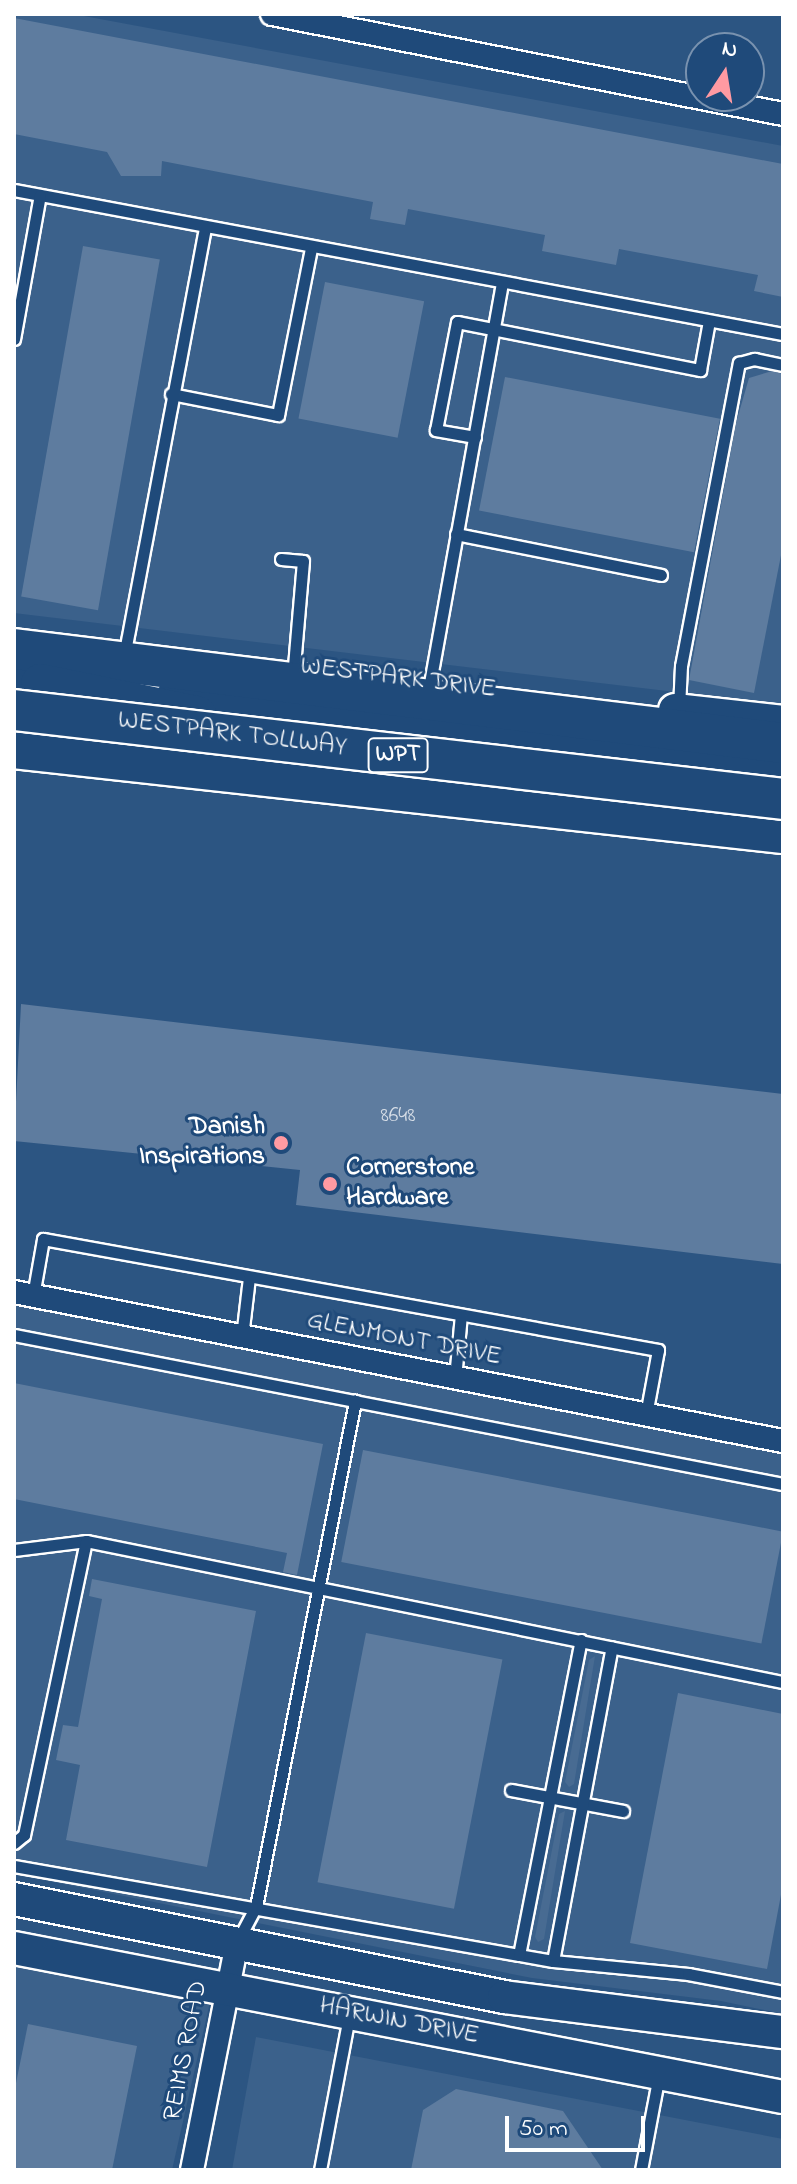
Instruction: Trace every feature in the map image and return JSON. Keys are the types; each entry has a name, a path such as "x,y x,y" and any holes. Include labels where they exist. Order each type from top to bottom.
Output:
{"highway":[{"path":"14,649 783,743"},
{"path":"23,691 722,826"},
{"name":"WESTPARK TOLLWAY","path":"23,691 783,799"},
{"name":"WESTPARK TOLLWAY","path":"14,748 783,833"}],"main road":[{"name":"WESTPARK DRIVE","path":"14,633 783,722"},
{"name":"WESTPARK DRIVE","path":"23,691 783,769"},
{"name":"HARWIN DRIVE","path":"14,1899 541,2003 783,2032"},
{"name":"HARWIN DRIVE","path":"14,1948 783,2097"}],"street":[{"path":"272,14 386,24 783,114"},
{"name":"GLENMONT DRIVE","path":"23,1294 783,1441"},
{"name":"REIMS ROAD","path":"192,2170 237,1942"}],"lane":[{"path":"14,190 783,334"},
{"path":"14,339 40,195"},
{"path":"126,646 205,226"},
{"path":"171,394 278,415 311,248"},
{"path":"430,683 502,283"},
{"path":"475,437 436,430 457,322 700,370 709,321"},
{"path":"679,711 681,666 739,363 754,359 783,365"},
{"path":"456,534 661,575"},
{"path":"281,559 303,561 294,666"},
{"path":"23,1294 43,1239 658,1350 646,1415"},
{"path":"242,1337 249,1277"},
{"path":"455,1378 461,1315"},
{"path":"14,1335 783,1484"},
{"path":"237,1942 256,1907 355,1401"},
{"path":"14,1843 24,1835 86,1541"},
{"path":"14,1550 86,1541 783,1682"},
{"path":"519,1955 581,1640"},
{"path":"553,1961 612,1647"},
{"path":"511,1790 623,1811"},
{"path":"14,1866 553,1961 688,1974 783,1992"},
{"path":"320,2170 350,2012"},
{"path":"641,2170 659,2074"}],"shaded area":[{"path":"14,14 73,14 783,146 783,711 667,691 14,613"},
{"path":"14,1303 783,1454 783,2014 721,2001 532,1978 14,1874"},
{"path":"595,1656 574,1784 569,1787 565,1782 589,1660"},
{"path":"565,1811 544,1939 538,1942 535,1937 559,1814"},
{"path":"14,1959 212,1993 172,2170 14,2170"},
{"path":"256,2037 783,2139 783,2170 232,2170"}],"building":[{"path":"14,18 783,164 783,297 754,291 758,275 619,249 616,265 542,251 545,235 408,209 405,225 370,219 373,202 162,161 161,176 121,176 107,152 14,134"},
{"path":"83,246 160,260 98,610 21,597"},
{"path":"325,282 424,301 398,438 298,418"},
{"path":"772,371 783,374 783,545 754,693 689,680 736,423 749,378"},
{"path":"505,377 720,419 694,552 479,511"},
{"path":"21,1004 783,1094 783,1264 296,1205 300,1170 14,1141"},
{"path":"14,1383 323,1444 297,1575 283,1572 287,1553 14,1499"},
{"path":"363,1450 783,1532 761,1644 341,1562"},
{"path":"92,1579 256,1611 207,1867 66,1840 80,1765 56,1760 63,1725 78,1727 102,1599 89,1596"},
{"path":"366,1633 502,1660 454,1909 318,1882"},
{"path":"678,1693 783,1714 783,1884 767,1969 630,1943"},
{"path":"28,2024 137,2046 112,2170 14,2170 14,2093"},
{"path":"456,2089 563,2111 603,2170 411,2170 423,2110"}],"place":[{"name":"Danish Inspirations","path":"281,1143"},
{"name":"Cornerstone Hardware","path":"330,1184"}]}
